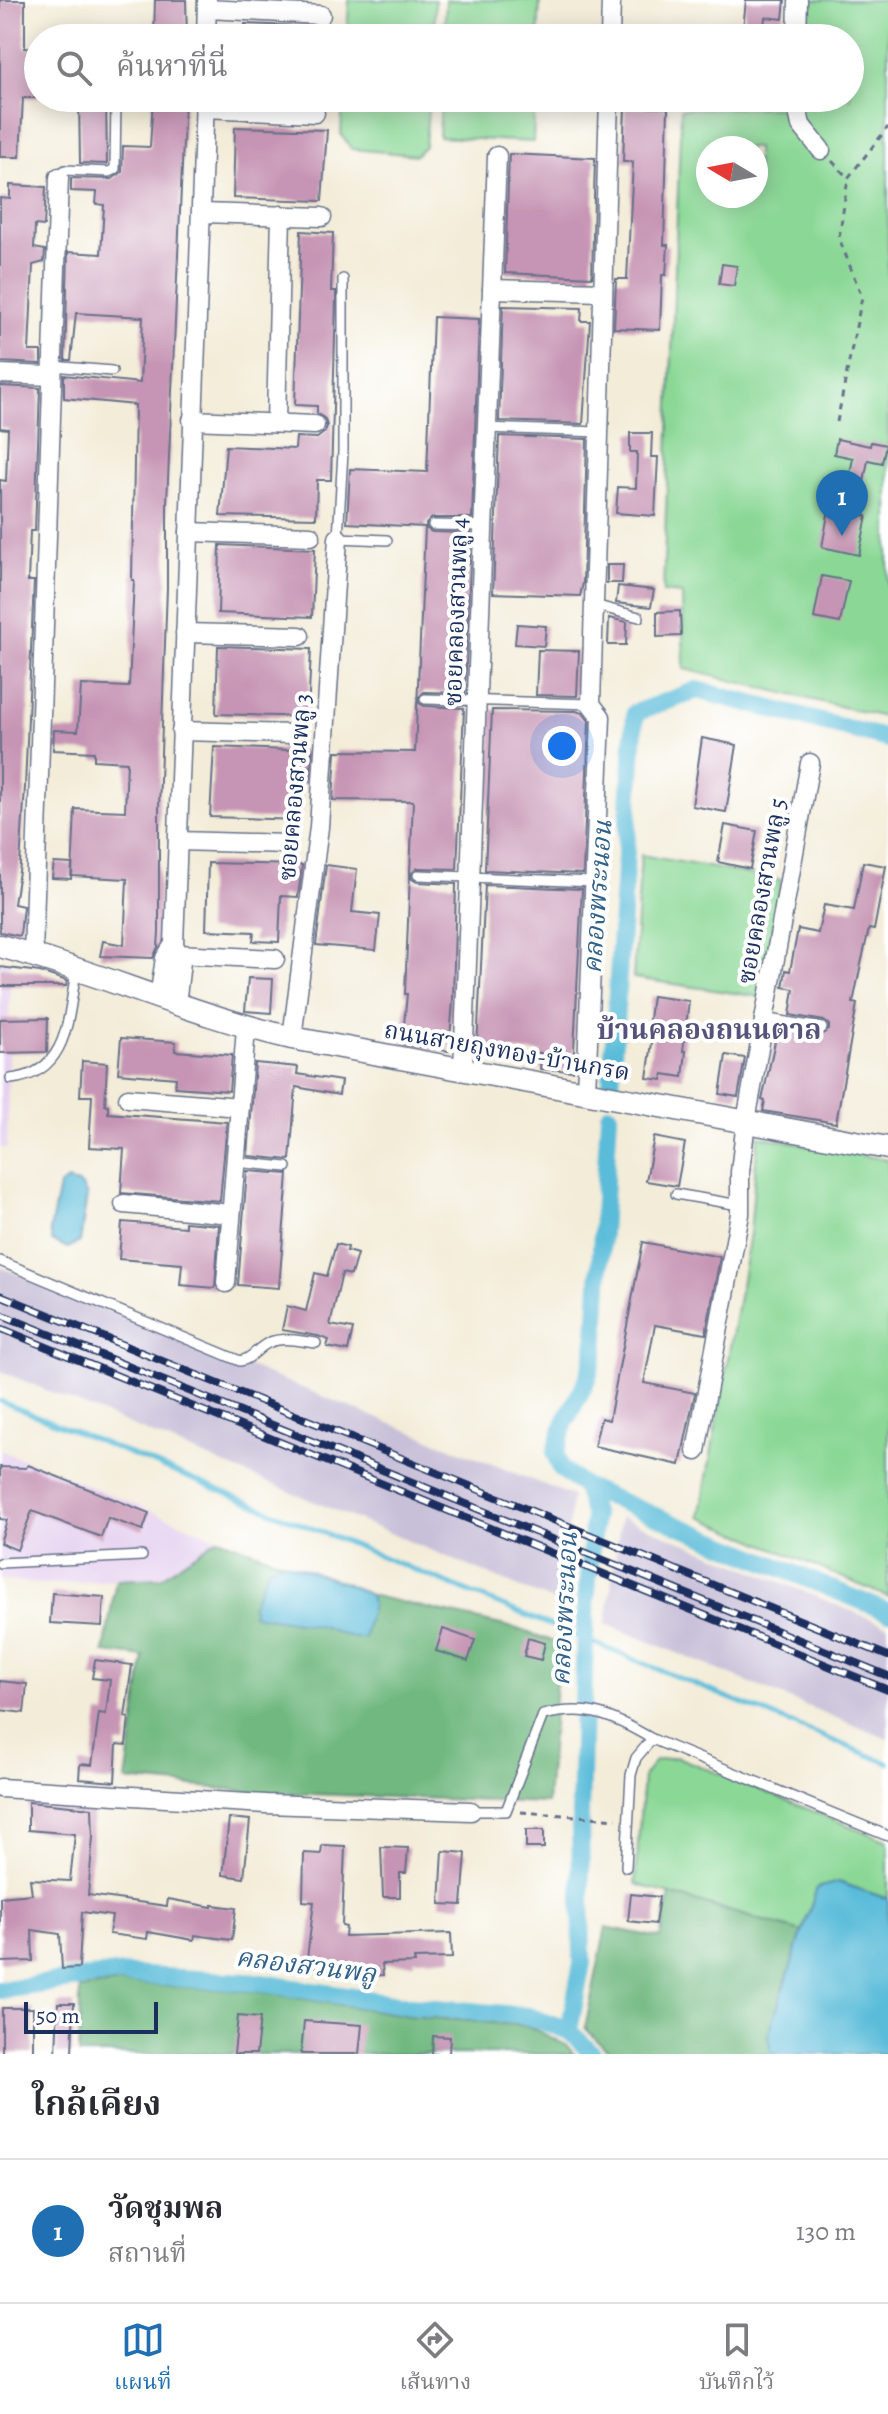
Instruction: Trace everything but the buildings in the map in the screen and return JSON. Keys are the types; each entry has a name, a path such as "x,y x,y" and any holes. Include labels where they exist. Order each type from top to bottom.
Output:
{"street":[{"path":"610,24 611,0"},
{"path":"797,24 798,0"},
{"path":"207,5 321,15"},
{"path":"168,1002 174,956 204,112"},
{"path":"304,112 315,113"},
{"path":"586,1092 601,717 591,704 609,112"},
{"path":"798,112 801,125 821,150"},
{"name":"ซอยคลองสวนพลู 4","path":"463,1070 497,156"},
{"path":"33,955 59,177"},
{"path":"202,213 322,217"},
{"path":"276,423 281,215"},
{"path":"492,289 603,292"},
{"path":"0,374 52,371"},
{"path":"192,420 315,425"},
{"path":"189,532 311,536"},
{"name":"ซอยคลองสวนพลู 3","path":"292,1038 319,827 338,538"},
{"path":"185,633 300,636"},
{"path":"181,731 293,734"},
{"name":"ซอยคลองสวนพลู 5","path":"696,1451 740,1214 746,1121 763,1018 810,763"},
{"path":"178,841 287,844"},
{"name":"ถนนสายถุงทอง-บ้านกรด","path":"0,946 77,968 246,1028 888,1148"},
{"path":"174,956 275,959"},
{"path":"226,1283 246,1028"},
{"path":"128,1098 240,1107"},
{"path":"124,1204 231,1214"},
{"path":"0,1788 266,1804 471,1811"}],"lane":[{"path":"59,177 65,170 109,172 115,169 116,112"},
{"path":"343,279 343,452 338,538 387,540"},
{"path":"52,371 112,371"},
{"path":"487,428 599,432"},
{"path":"433,525 483,526"},
{"path":"594,605 639,617"},
{"path":"425,699 591,704"},
{"path":"418,875 594,882"},
{"path":"11,1079 37,1074 58,1052 64,1038 77,968"},
{"path":"763,1018 822,1028"},
{"path":"235,1162 287,1167"},
{"path":"676,1194 739,1205"},
{"path":"0,1261 240,1361 249,1359 273,1340 316,1343"},
{"path":"0,1563 142,1556"},
{"path":"471,1811 506,1811 543,1715 562,1710 596,1712 620,1720 652,1739 888,1836"},
{"path":"626,1867 631,1775 636,1758 652,1739"}],"path":[{"path":"837,422 862,297 839,238 848,178 888,127"},
{"path":"506,1811 617,1819"}],"shaded area":[{"path":"0,960 10,962 7,1148 0,1148"},
{"path":"0,1267 572,1496 560,1604 0,1371"},
{"path":"0,1450 218,1538 161,1578 42,1584 0,1580"},
{"path":"621,1517 888,1626 888,1739 606,1624"}],"green space":[{"path":"349,0 435,0 434,24 348,24"},
{"path":"446,0 540,0 539,24 445,24"},
{"path":"806,0 888,0 888,718 684,669 682,594 663,592 681,112 864,112 864,24 805,24"},
{"path":"342,112 428,112 425,146 416,155 352,149 341,134"},
{"path":"440,112 534,112 533,142 439,137"},
{"path":"641,855 781,880 761,997 633,978"},
{"path":"758,1136 888,1160 888,1597 700,1517 750,1234"},
{"path":"218,1538 284,1562 269,1567 321,1626 354,1638 372,1604 370,1595 514,1628 559,1643 547,1803 259,1792 126,1780 144,1657 104,1652 116,1580 161,1578"},
{"path":"677,1757 888,1841 888,1899 839,1882 817,1888 802,1932 635,1884 643,1777 655,1761"},
{"path":"670,1894 802,1932 768,2036 772,2054 611,2054 585,2028 606,1927 660,1938"},
{"path":"118,1983 261,1992 410,2016 528,2026 566,2045 574,2054 79,2054 80,1989"}],"water":[{"path":"67,1181 81,1185 87,1196 80,1242 68,1248 52,1241 50,1230 59,1186"},
{"path":"284,1562 370,1595 372,1604 364,1638 354,1638 321,1626 254,1615 252,1605 269,1567"},
{"path":"838,1882 888,1899 888,2054 772,2054 768,2036 817,1888"}],"waterway":[{"name":"คลองพระนอน","path":"611,1086 635,713 697,690 888,739"},
{"name":"คลองพระนอน","path":"569,2031 582,1963 580,1812 586,1602 594,1516 585,1487 561,1469 555,1453 565,1422 587,1380 595,1352 609,1115"},
{"path":"0,1401 888,1763"},
{"path":"585,1487 888,1612"},
{"name":"คลองสวนพลู","path":"0,1990 114,1974 261,1983 411,2006 528,2016 569,2031 593,2054"}],"railway":[{"path":"0,1295 888,1656"},
{"path":"0,1314 888,1676"},
{"path":"0,1328 888,1690"}],"place":[{"name":"วัดชุมพล","path":"842,536"}],"district":[{"name":"บ้านคลองถนนตาล","path":"709,1029"}]}
